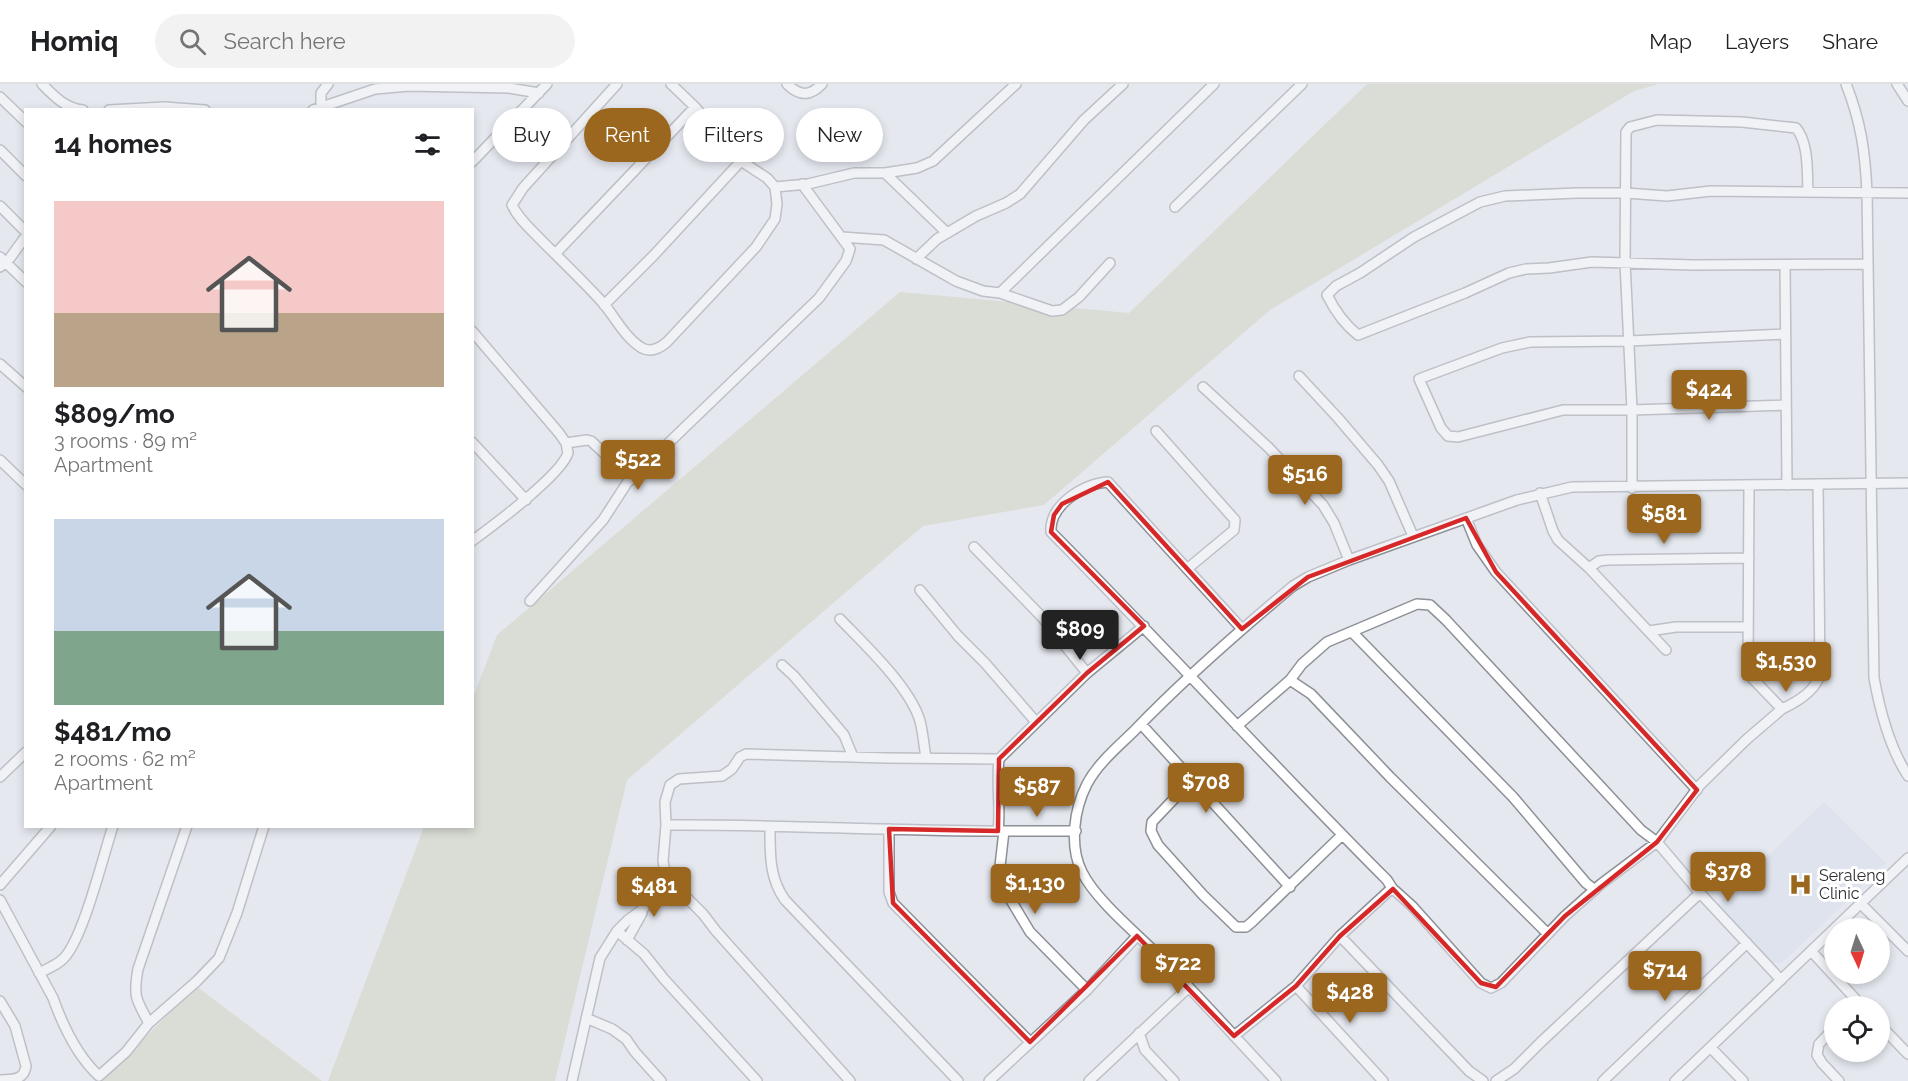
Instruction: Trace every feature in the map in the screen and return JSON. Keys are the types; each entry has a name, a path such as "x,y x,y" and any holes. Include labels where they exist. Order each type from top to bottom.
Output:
{"street":[{"path":"42,84 60,102 71,108"},
{"path":"317,108 321,93 328,84"},
{"path":"474,160 547,84"},
{"path":"617,84 523,188 512,205 520,219 604,305 618,325 643,348 653,350 660,348 756,247 775,219 777,204 775,187 767,178 744,162"},
{"path":"555,254 695,107 671,84"},
{"path":"787,84 794,91 807,94 817,90 822,84"},
{"path":"775,187 854,173 885,173 917,168 933,161 1016,84"},
{"path":"916,259 937,239 975,216 1006,203 1020,194 1084,120 1123,84"},
{"path":"1000,293 1214,84"},
{"path":"1175,207 1302,84"},
{"path":"1846,84 1865,149 1874,678 1879,705 1890,739 1900,764 1908,776"},
{"path":"1897,84 1908,101"},
{"path":"317,108 375,89 409,86 509,88 539,93"},
{"path":"0,97 24,120"},
{"path":"146,108 178,108"},
{"path":"1632,488 1632,410 1624,262 1626,132 1630,127 1657,120 1742,122 1796,128 1800,133 1807,162 1808,191"},
{"path":"0,150 24,174"},
{"path":"604,305 654,255 739,162"},
{"path":"885,173 947,233"},
{"path":"530,601 603,520 632,479 819,298 846,261 850,249 802,184"},
{"path":"1868,264 1693,265 1593,262 1509,273 1465,294 1358,335 1335,310 1327,295 1336,286 1414,237 1480,202 1505,196 1626,193 1667,196 1711,191 1908,194"},
{"path":"0,206 24,232"},
{"path":"24,237 10,258 2,262 24,280"},
{"path":"842,237 884,240 956,281 1052,311 1062,310 1078,297 1110,263"},
{"path":"1785,265 1787,485"},
{"path":"474,333 566,443 568,453 566,459 525,500 474,539"},
{"path":"1785,334 1530,342 1502,348 1419,379 1441,428 1448,436 1458,437 1563,410 1786,405"},
{"path":"0,364 24,385"},
{"path":"1299,376 1338,418 1389,480 1413,536"},
{"path":"1203,387 1268,447 1323,506 1334,523 1349,560"},
{"path":"1156,431 1235,520 1234,530 1187,569"},
{"path":"566,443 591,441 632,479"},
{"path":"474,444 525,500"},
{"path":"0,460 24,483"},
{"path":"1242,629 1108,482 1100,482 1089,487 1062,504 1054,515 1051,532 1144,626 1341,835 1387,880 1392,888 1412,906 1463,965 1485,987 1491,988 1501,984 1564,916 1657,842 1697,790 1747,739 1782,709 1793,704 1816,686 1820,674 1818,484"},
{"path":"1276,1081 1088,883 1077,861 1076,831 1081,798 1088,782 1102,764 1189,675 1293,586 1308,577 1413,536 1540,493 1572,487 1908,483"},
{"path":"1749,485 1748,670 1753,679 1782,709"},
{"path":"1540,493 1558,540 1589,568 1666,650"},
{"path":"1466,518 1477,544 1496,572 1697,790"},
{"path":"974,547 1041,616 1087,673"},
{"path":"1589,568 1599,561 1608,560 1749,558"},
{"path":"920,590 957,636 986,663 1036,722"},
{"path":"1237,726 1290,681 1302,664 1327,642 1417,604 1430,605 1641,830 1657,842 1700,893 1781,980"},
{"path":"840,619 880,660 913,705 920,720 926,758"},
{"path":"1087,990 1030,932 1000,882 1001,831 997,776 999,759 1087,673 1144,626"},
{"path":"1648,631 1676,627 1747,627"},
{"path":"1352,632 1513,797 1586,883 1595,890"},
{"path":"782,665 844,735 853,757"},
{"path":"1290,681 1311,693 1398,785 1548,934"},
{"path":"1141,724 1290,887"},
{"path":"0,777 24,754"},
{"path":"850,1081 703,914 681,890 669,882 663,861 665,802 670,785 679,779 722,776 732,769 742,755 999,759"},
{"path":"1192,780 1158,815 1151,826 1158,845 1232,925 1241,927 1252,922 1341,835"},
{"path":"666,825 1076,831"},
{"path":"770,827 770,855 774,882 785,900 958,1081"},
{"path":"0,885 49,828"},
{"path":"39,973 63,958 71,948 87,911 112,828"},
{"path":"149,1023 137,1002 134,989 138,969 186,828"},
{"path":"0,900 86,1064 99,1076 126,1052 149,1023 197,981 219,957 237,913 263,828"},
{"path":"889,829 889,892 893,903 1030,1042"},
{"path":"1846,918 1908,858"},
{"path":"627,940 643,909 669,882"},
{"path":"1234,1036 1296,986 1340,936 1392,888"},
{"path":"1496,1081 1515,1070 1549,1034 1700,893"},
{"path":"1860,903 1908,951"},
{"path":"572,1081 600,958 617,931 643,909"},
{"path":"617,931 644,954 757,1081"},
{"path":"989,1081 1087,990 1137,936"},
{"path":"1340,936 1469,1071 1483,1081"},
{"path":"1675,1081 1824,940"},
{"path":"1603,1081 1747,943"},
{"path":"1812,952 1850,996"},
{"path":"1296,986 1383,1081"},
{"path":"1089,1081 1189,987"},
{"path":"0,1001 15,1026 26,1073 22,1076 0,1080"},
{"path":"586,1018 612,1029 626,1039 634,1052 661,1081"},
{"path":"1138,1034 1145,1050 1174,1081"},
{"path":"1890,1035 1908,1054"},
{"path":"1824,1039 1819,1044 1817,1055 1822,1064 1839,1081"},
{"path":"1711,1048 1743,1081"}],"highlighted area":[{"path":"1108,482 1242,629 1308,577 1466,518 1496,572 1697,790 1657,842 1565,916 1496,987 1481,983 1393,889 1340,936 1296,986 1234,1036 1137,936 1030,1042 893,903 889,829 998,831 999,759 1087,673 1144,626 1051,532 1054,515 1062,504"}],"shaded area":[{"name":"Seraleng Clinic","path":"1824,802 1886,863 1829,918 1824,918 1824,923 1782,963 1770,962 1717,905"}],"green space":[{"path":"1367,84 1658,84 1634,91 1270,310 1044,505 923,526 627,780 555,1081 328,1081 424,828 474,828 474,695 497,635 900,292 1129,313"},
{"path":"196,986 322,1081 102,1081"}],"place":[{"name":"Seraleng Clinic","path":"1801,884"}]}
